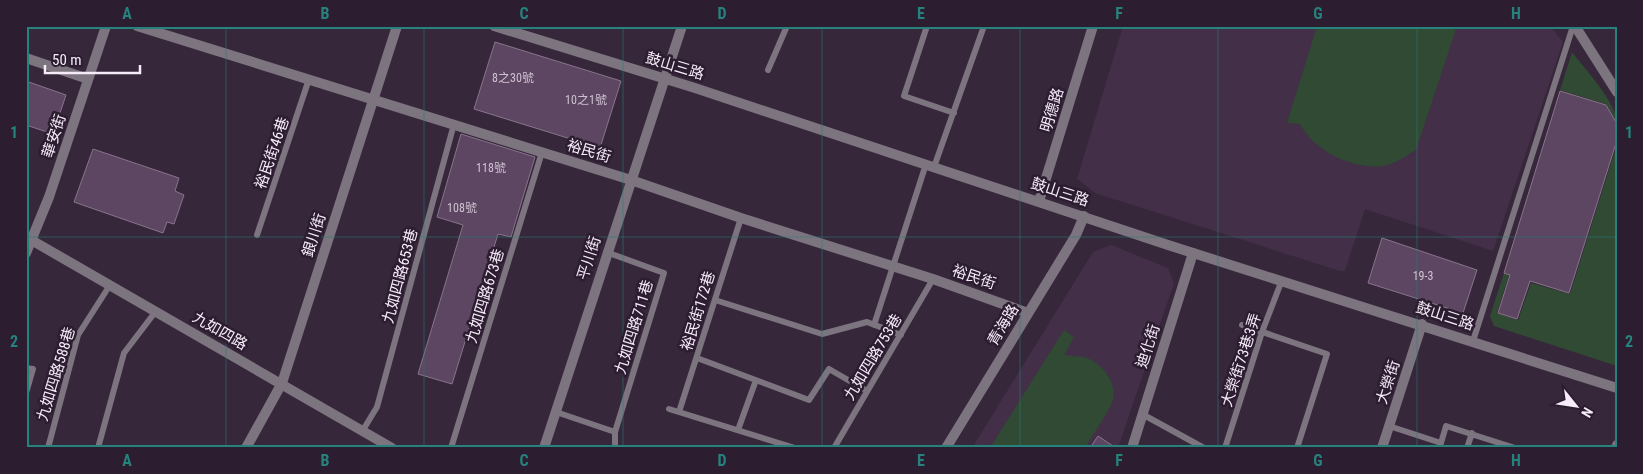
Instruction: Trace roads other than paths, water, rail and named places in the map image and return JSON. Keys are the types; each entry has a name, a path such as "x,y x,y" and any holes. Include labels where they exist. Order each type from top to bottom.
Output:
{"street":[{"name":"華安街","path":"26,253 33,241 106,26"},
{"name":"裕民街","path":"137,26 631,180 741,218 933,279 1028,313"},
{"name":"銀川街","path":"246,448 282,383 397,26"},
{"name":"鼓山三路","path":"494,26 664,79 1194,253 1422,324 1617,388"},
{"name":"平川街","path":"544,448 606,252 682,26"},
{"name":"明德路","path":"1039,201 1093,26"},
{"path":"1574,26 1617,92"},
{"path":"26,58 88,78"},
{"name":"青海路","path":"946,448 1076,235 1084,216"},
{"name":"九如四路","path":"33,241 392,448"},
{"name":"迪化街","path":"1132,448 1194,253"},
{"name":"大榮街","path":"1382,448 1422,324"}],"lane":[{"path":"768,70 787,26"},
{"path":"928,26 904,96 954,113"},
{"path":"874,325 930,166 954,113 984,26"},
{"path":"1473,341 1574,26"},
{"name":"裕民街46巷","path":"257,235 309,79"},
{"name":"九如四路653巷","path":"363,430 377,407 454,124"},
{"name":"九如四路673巷","path":"451,448 542,152"},
{"name":"裕民街172巷","path":"679,412 741,218"},
{"name":"九如四路711巷","path":"606,252 664,273 615,432 615,448"},
{"name":"九如四路753巷","path":"834,448 933,279"},
{"name":"大榮街73巷3弄","path":"1226,448 1262,332 1282,280"},
{"name":"九如四路588巷","path":"48,448 78,335 110,285"},
{"path":"715,300 822,334 867,322 901,334"},
{"path":"98,448 124,353 156,311"},
{"path":"1242,325 1327,354 1297,448"},
{"path":"697,358 809,400 829,369 867,391"},
{"path":"26,368 33,369 26,393"},
{"path":"738,430 756,380"},
{"path":"669,409 795,448"},
{"path":"556,412 615,432"},
{"path":"1142,414 1204,448"},
{"path":"1389,426 1441,443 1446,426 1515,448"},
{"path":"1467,448 1472,433"}]}
